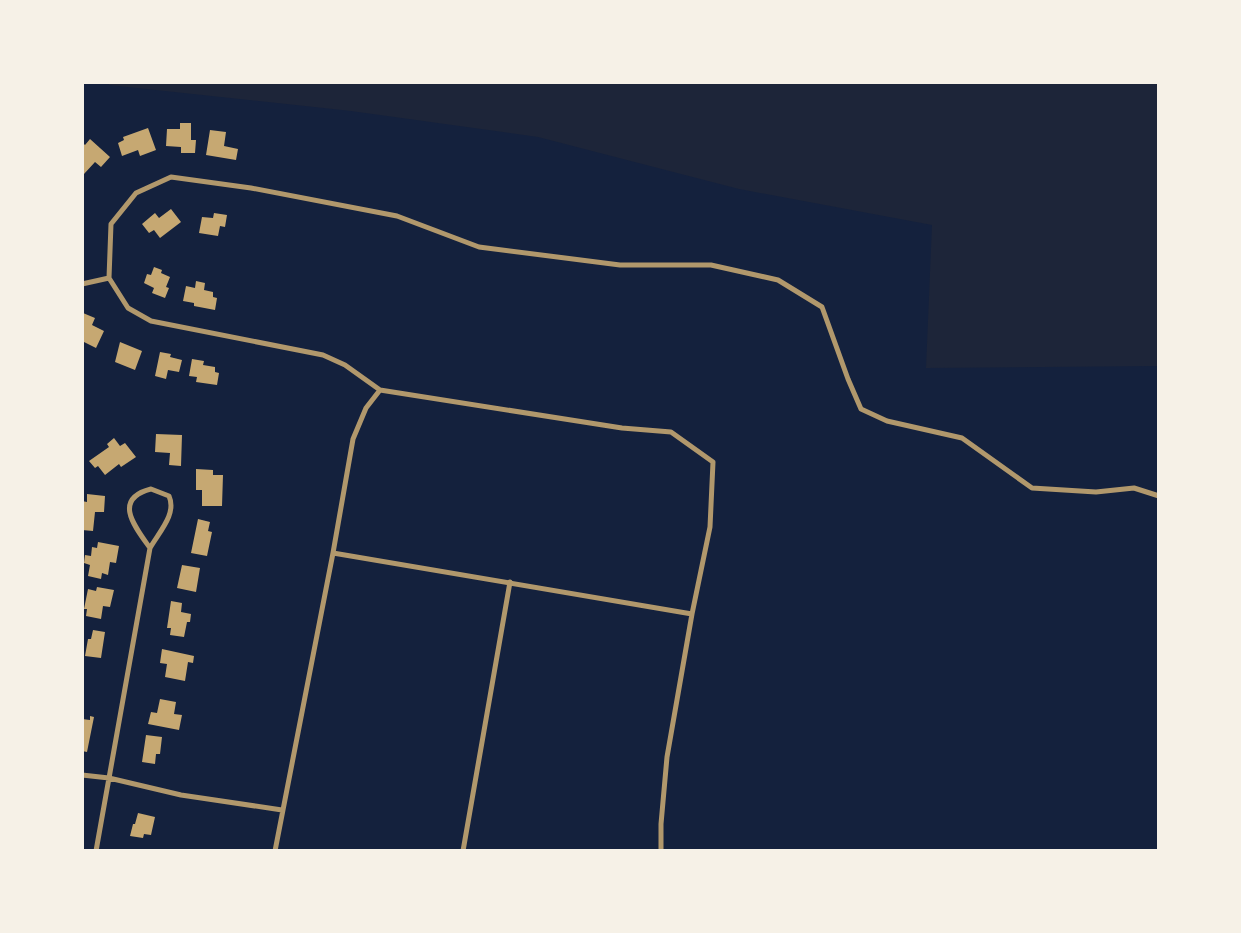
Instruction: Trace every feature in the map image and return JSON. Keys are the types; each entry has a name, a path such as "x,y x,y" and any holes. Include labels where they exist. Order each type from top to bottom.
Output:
{"street":[{"path":"661,851 667,757 710,527 713,462 671,432 622,428 380,390 345,365 323,355 151,321 128,308 109,278 111,224 136,193 171,177 251,188 397,216 479,247 620,265 711,265 778,280 822,307 861,409 887,421 962,438 1032,488 1096,492 1134,488 1159,496"},
{"path":"82,284 109,278"},
{"path":"275,851 353,439 366,408 380,390"},
{"path":"96,851 150,548 171,513 169,496 151,489 136,494 129,509 134,526 150,548"},
{"path":"333,553 692,614"},
{"path":"463,851 510,582"},
{"path":"82,775 109,778 181,795 282,810"}],"shaded area":[{"path":"108,82 1159,82 1159,366 926,368 932,225 739,189 538,137 351,111 109,85"}],"building":[{"path":"180,123 191,123 191,140 196,140 195,153 181,153 181,147 166,146 167,129 180,129"},
{"path":"148,128 156,150 140,156 138,150 122,156 118,143 124,140 123,137"},
{"path":"210,130 226,132 224,146 238,149 236,160 206,155"},
{"path":"90,139 110,157 101,167 95,162 84,174 82,142 85,145"},
{"path":"171,209 181,222 160,238 154,230 149,233 142,224 155,213 159,218"},
{"path":"214,213 227,215 225,227 220,226 218,236 199,233 202,217 213,218"},
{"path":"154,267 170,277 165,298 152,293 154,288 144,283"},
{"path":"196,281 205,283 204,290 213,292 213,297 217,298 215,310 183,301 186,286 195,288"},
{"path":"83,313 95,318 92,325 104,331 96,348 82,341"},
{"path":"120,342 142,351 135,370 115,362"},
{"path":"160,352 182,360 179,372 168,370 166,379 155,376"},
{"path":"192,359 215,367 215,372 219,373 217,385 196,382 197,377 189,376"},
{"path":"156,434 182,435 181,466 169,465 170,453 155,452"},
{"path":"114,438 120,446 125,443 136,457 121,467 119,464 105,475 89,461 109,447 107,444"},
{"path":"196,469 213,470 213,475 223,475 222,506 202,506 202,490 196,490"},
{"path":"87,494 105,496 104,512 95,512 93,531 82,530 82,501 87,502"},
{"path":"198,519 210,522 208,531 212,532 207,556 191,553"},
{"path":"98,542 119,546 116,563 110,562 108,575 102,573 101,579 88,576 90,565 84,563 85,555 91,556 92,547 97,548"},
{"path":"182,565 200,568 196,592 177,588"},
{"path":"97,587 114,590 110,607 103,606 101,619 86,616 87,609 84,609 88,589 96,591"},
{"path":"171,601 182,603 181,612 191,614 184,637 170,635 171,628 167,628"},
{"path":"93,630 105,632 101,658 85,656"},
{"path":"162,649 194,656 193,663 188,662 185,681 165,677 167,664 160,663"},
{"path":"160,699 176,702 174,714 182,715 179,730 148,724 151,712 157,713"},
{"path":"90,716 94,717 87,752 82,751 82,719 90,720"},
{"path":"146,735 162,737 155,764 142,762"},
{"path":"138,813 155,817 151,835 144,834 143,838 130,836"}]}
